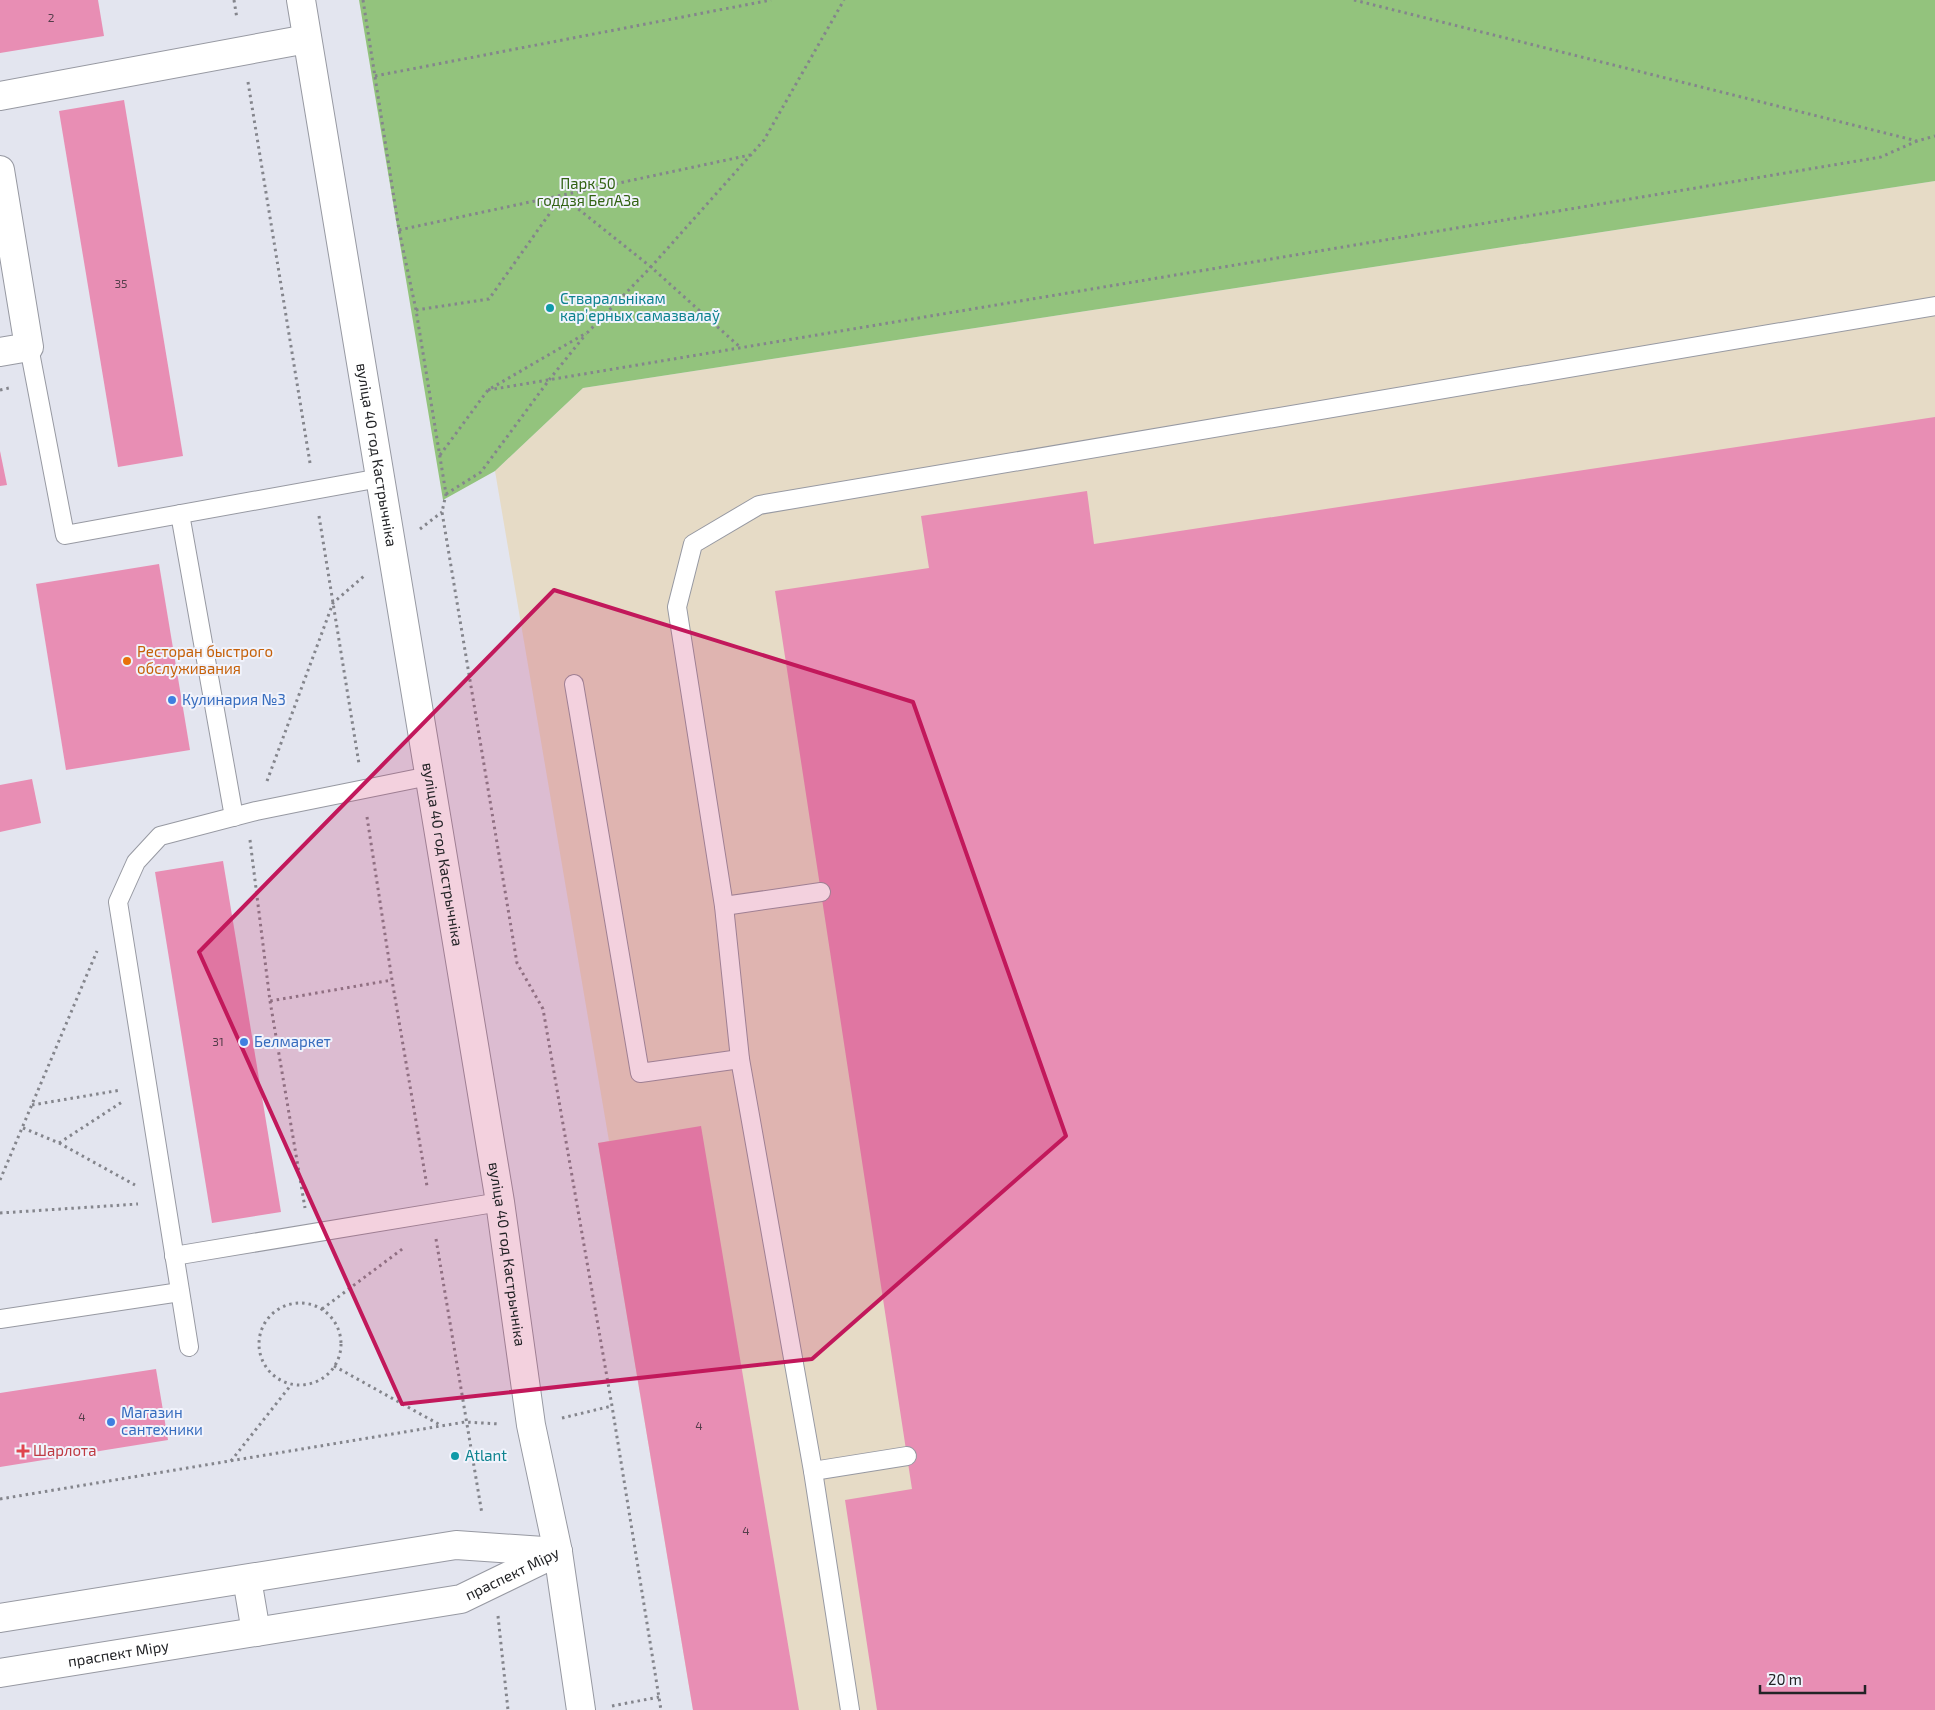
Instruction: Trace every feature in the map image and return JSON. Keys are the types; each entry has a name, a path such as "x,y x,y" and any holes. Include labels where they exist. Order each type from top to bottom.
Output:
{"main road":[{"name":"вуліца 40 год Кастрычніка","path":"301,0 500,1202 531,1425 593,1708"},
{"path":"0,96 307,39"},
{"path":"0,170 29,347 0,352"},
{"name":"праспект Міру","path":"0,1618 456,1545 558,1552"},
{"name":"праспект Міру","path":"0,1673 461,1599 558,1552"},
{"path":"247,1579 256,1632"}],"lane":[{"path":"850,1710 813,1471 740,1059 724,906 677,607 693,544 759,505 1935,306"},
{"path":"29,347 64,535 380,478"},
{"path":"180,514 246,814"},
{"path":"574,684 640,1073 740,1059"},
{"path":"189,1347 118,902 136,862 160,836 246,814 429,776"},
{"path":"724,906 821,892"},
{"path":"174,1256 433,1220 500,1202"},
{"path":"0,1319 180,1292"},
{"path":"813,1471 907,1456"}],"path":[{"path":"234,0 363,790 392,980 466,1422"},
{"path":"363,0 399,230 416,310 446,494 442,512 516,963 543,1009 612,1406 661,1710"},
{"path":"375,76 771,0"},
{"path":"446,494 481,472 549,380 588,332 651,267 764,140 844,0"},
{"path":"1354,0 1917,141"},
{"path":"488,390 1882,157 1917,141 1935,136"},
{"path":"399,230 750,155"},
{"path":"562,196 651,267 741,348"},
{"path":"416,310 489,299 562,196"},
{"path":"439,456 488,390 588,332"},
{"path":"307,1218 270,1001 246,814 333,604 392,551 442,512"},
{"path":"0,1180 99,947"},
{"path":"270,1001 392,980"},
{"path":"32,1105 147,1086"},
{"path":"60,1143 147,1086"},
{"path":"22,1128 60,1143 165,1202"},
{"path":"0,1213 165,1202"},
{"path":"322,1309 433,1220"},
{"path":"294,1303 309,1304 322,1309 333,1319 340,1332 341,1346 338,1360 330,1372 318,1381 305,1385 291,1385 278,1379 267,1369 260,1356 258,1342 262,1328 269,1316 281,1307 294,1303"},
{"path":"334,1366 442,1426"},
{"path":"231,1461 291,1385"},
{"path":"0,1499 466,1422 531,1425 612,1406"},
{"path":"593,1708 659,1697"}],"highlighted area":[{"path":"554,590 913,702 1066,1136 812,1359 402,1404 199,952"}],"shaded area":[{"path":"1935,181 1935,1710 693,1710 598,1143 609,1141 495,471 583,388"}],"green space":[{"name":"Парк 50 годдзя БелАЗа","path":"359,0 1935,0 1935,181 583,388 495,471 443,500"}],"building":[{"path":"0,0 98,0 104,36 0,53"},
{"path":"124,100 183,456 118,467 59,111"},
{"path":"1935,417 1935,1710 877,1710 845,1500 912,1489 775,591 929,568 921,516 1087,491 1094,544"},
{"path":"0,451 7,485 0,486"},
{"path":"159,564 190,750 66,770 36,584"},
{"path":"32,779 41,823 0,832 0,785"},
{"path":"223,861 281,1212 212,1223 155,872"},
{"path":"701,1126 799,1710 693,1710 598,1143"},
{"path":"156,1369 168,1440 0,1467 0,1393"}],"place":[{"name":"Стваральнікам карʼерных самазвалаў","path":"550,308"},
{"name":"Ресторан быстрого обслуживания","path":"127,661"},
{"name":"Кулинария №3","path":"172,700"},
{"name":"Белмаркет","path":"244,1042"},
{"name":"Магазин сантехники","path":"111,1422"},
{"name":"Шарлота","path":"23,1451"},
{"name":"Atlant","path":"455,1456"}]}
